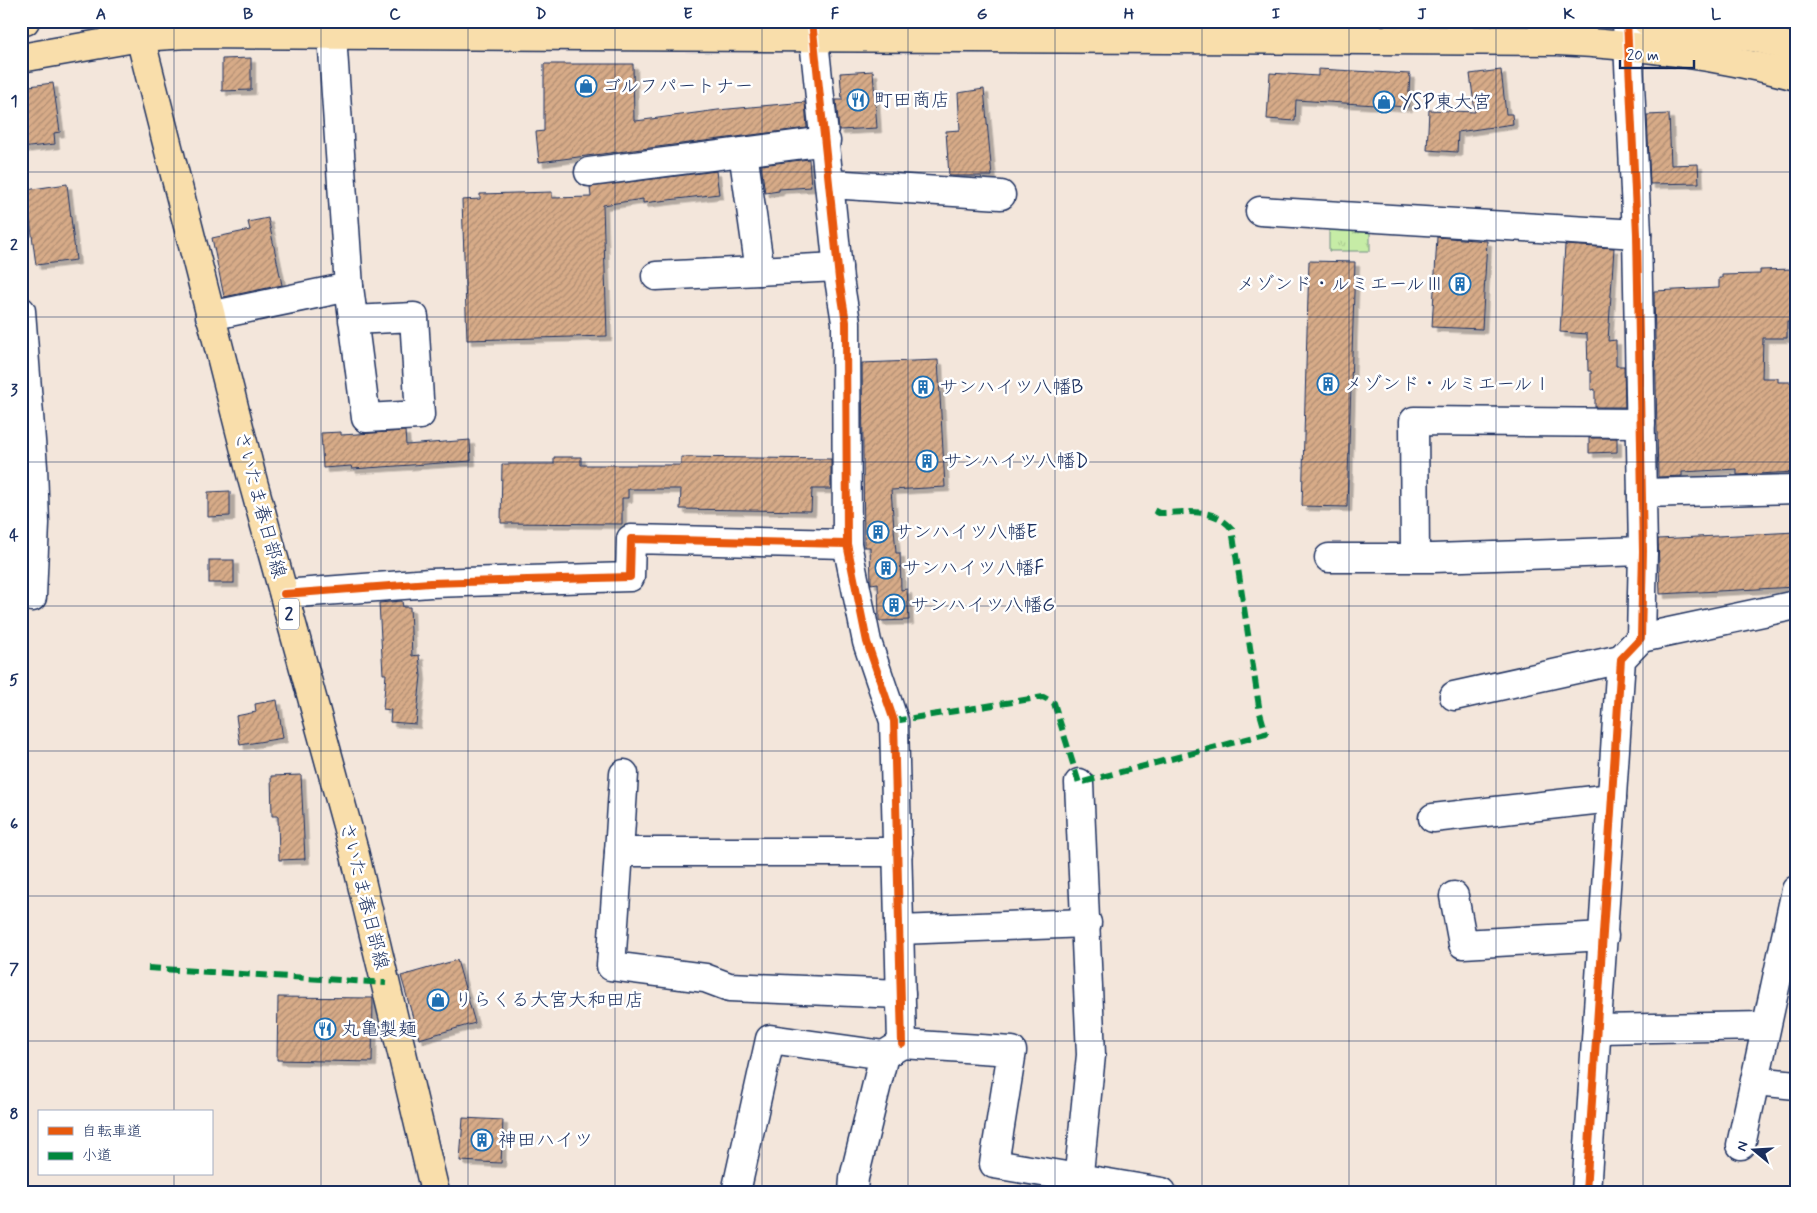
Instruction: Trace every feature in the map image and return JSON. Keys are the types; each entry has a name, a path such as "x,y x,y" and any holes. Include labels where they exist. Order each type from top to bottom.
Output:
{"main road":[{"path":"1648,21 1757,38 1796,48"},
{"path":"21,58 138,29 187,34 332,35 813,29 1154,31 1558,41 1626,33 1796,76"},
{"name":"さいたま春日部線","path":"138,29 210,316 354,851 435,1192"}],"street":[{"path":"813,29 838,267 846,322 848,544 867,642 894,721 901,994 893,1050 854,1178 853,1192"},
{"path":"1626,33 1637,234 1643,551 1641,638"},
{"path":"332,35 349,287 353,320"},
{"path":"590,172 826,141"},
{"path":"743,152 760,271"},
{"path":"830,184 1001,196"},
{"path":"1260,211 1637,234"},
{"path":"656,276 838,267"},
{"path":"210,316 349,287"},
{"path":"21,311 33,467 35,523 32,597"},
{"path":"1415,557 1414,422 1641,423"},
{"path":"1642,493 1796,489"},
{"path":"284,594 430,583 630,577 631,539 848,544"},
{"path":"1329,558 1643,551"},
{"path":"1454,696 1621,658 1641,638 1796,605"},
{"path":"1586,1192 1621,658"},
{"path":"624,774 611,966 705,978 729,987 901,994"},
{"path":"1078,1185 1091,1055 1087,923 1079,783"},
{"path":"1432,818 1612,798"},
{"path":"619,852 898,852"},
{"path":"1741,1145 1796,890"},
{"path":"1454,896 1463,944 1604,936"},
{"path":"899,930 1087,923"},
{"path":"1598,1029 1766,1026"},
{"path":"736,1192 770,1039 893,1050 1012,1051 994,1164 1078,1185 1162,1192"},
{"path":"1756,1081 1796,1085"}],"green space":[{"path":"1329,225 1370,226 1370,251 1329,251"}],"building":[{"path":"251,58 251,90 222,91 222,59"},
{"path":"544,64 633,64 634,120 636,121 718,110 805,102 807,128 539,162 536,132 544,131"},
{"path":"1318,69 1410,74 1408,107 1296,100 1295,121 1267,119 1270,73 1318,76"},
{"path":"1501,70 1506,114 1512,114 1513,124 1458,132 1457,152 1427,150 1429,110 1475,112 1470,74"},
{"name":"町田商店","path":"873,71 877,128 839,130 836,100 842,100 840,73"},
{"path":"53,83 60,132 54,133 55,144 21,148 21,87"},
{"path":"984,89 992,176 949,176 946,131 960,130 958,93"},
{"path":"1669,114 1671,165 1698,164 1699,183 1650,184 1647,115"},
{"path":"809,159 811,187 779,189 779,191 765,193 761,165"},
{"path":"716,171 719,194 643,203 643,199 603,205 607,336 467,340 462,200 480,199 480,194 552,192 552,198 591,197 590,187"},
{"path":"67,184 76,260 36,265 26,190"},
{"path":"268,218 282,285 224,297 212,238 250,230 248,222"},
{"name":"メゾンド・ルミエールⅢ","path":"1437,237 1487,241 1482,329 1432,327"},
{"path":"1565,245 1614,248 1608,341 1616,340 1616,366 1624,366 1625,407 1595,407 1595,389 1591,390 1591,371 1588,371 1587,334 1560,332"},
{"name":"メゾンド・ルミエールⅠ","path":"1309,261 1355,262 1347,507 1302,506"},
{"path":"1794,269 1794,322 1787,322 1787,338 1763,338 1762,378 1778,378 1778,382 1792,382 1792,437 1796,437 1796,472 1737,475 1737,469 1682,472 1682,476 1658,477 1654,291 1719,288 1719,278 1722,278 1722,275 1760,274 1760,270"},
{"path":"938,360 945,487 891,490 896,553 900,553 901,590 907,589 909,620 879,621 878,583 871,584 870,547 864,547 862,363"},
{"path":"405,431 406,445 470,440 471,461 352,469 351,466 323,468 321,433 341,432 341,435"},
{"path":"1589,438 1617,438 1617,452 1589,453"},
{"path":"554,457 581,457 581,465 681,465 681,457 831,459 831,489 812,489 811,511 680,509 681,489 628,489 628,498 622,498 622,524 501,523 502,464 554,464"},
{"path":"230,491 230,516 208,517 208,492"},
{"path":"1796,532 1796,587 1660,594 1658,539"},
{"path":"209,560 234,560 234,583 209,583"},
{"path":"402,601 403,607 410,607 412,656 419,655 421,676 416,724 390,722 391,710 383,709 386,674 383,674 379,603"},
{"path":"277,700 283,738 240,745 236,716 256,712 255,704"},
{"path":"301,775 305,859 279,860 278,816 272,816 271,776"},
{"path":"457,960 475,1023 419,1039 401,976"},
{"path":"278,997 373,998 372,1062 277,1060"},
{"name":"神田ハイツ","path":"463,1118 503,1120 501,1163 460,1161"}],"marked path":[{"path":"894,721 1043,697 1054,703 1079,783 1266,734 1260,713 1232,529 1225,522 1208,514 1198,512 1159,513 1153,510"},
{"path":"148,968 386,983"}],"cycle path":[{"path":"812,21 839,279 846,322 847,544 867,642 894,721 902,1044"},
{"path":"1586,1192 1621,659 1641,638 1643,551 1637,234 1627,21"},
{"path":"284,594 430,583 630,577 631,539 847,544"}],"place":[{"name":"ゴルフパートナー","path":"586,86"},
{"name":"町田商店","path":"858,100"},
{"name":"YSP東大宮","path":"1384,102"},
{"name":"メゾンド・ルミエールⅢ","path":"1460,284"},
{"name":"メゾンド・ルミエールⅠ","path":"1328,384"},
{"name":"サンハイツ八幡B","path":"923,387"},
{"name":"サンハイツ八幡D","path":"927,461"},
{"name":"サンハイツ八幡E","path":"878,532"},
{"name":"サンハイツ八幡F","path":"886,568"},
{"name":"サンハイツ八幡G","path":"894,605"},
{"name":"りらくる大宮大和田店","path":"438,1000"},
{"name":"丸亀製麺","path":"325,1029"},
{"name":"神田ハイツ","path":"482,1140"}]}
